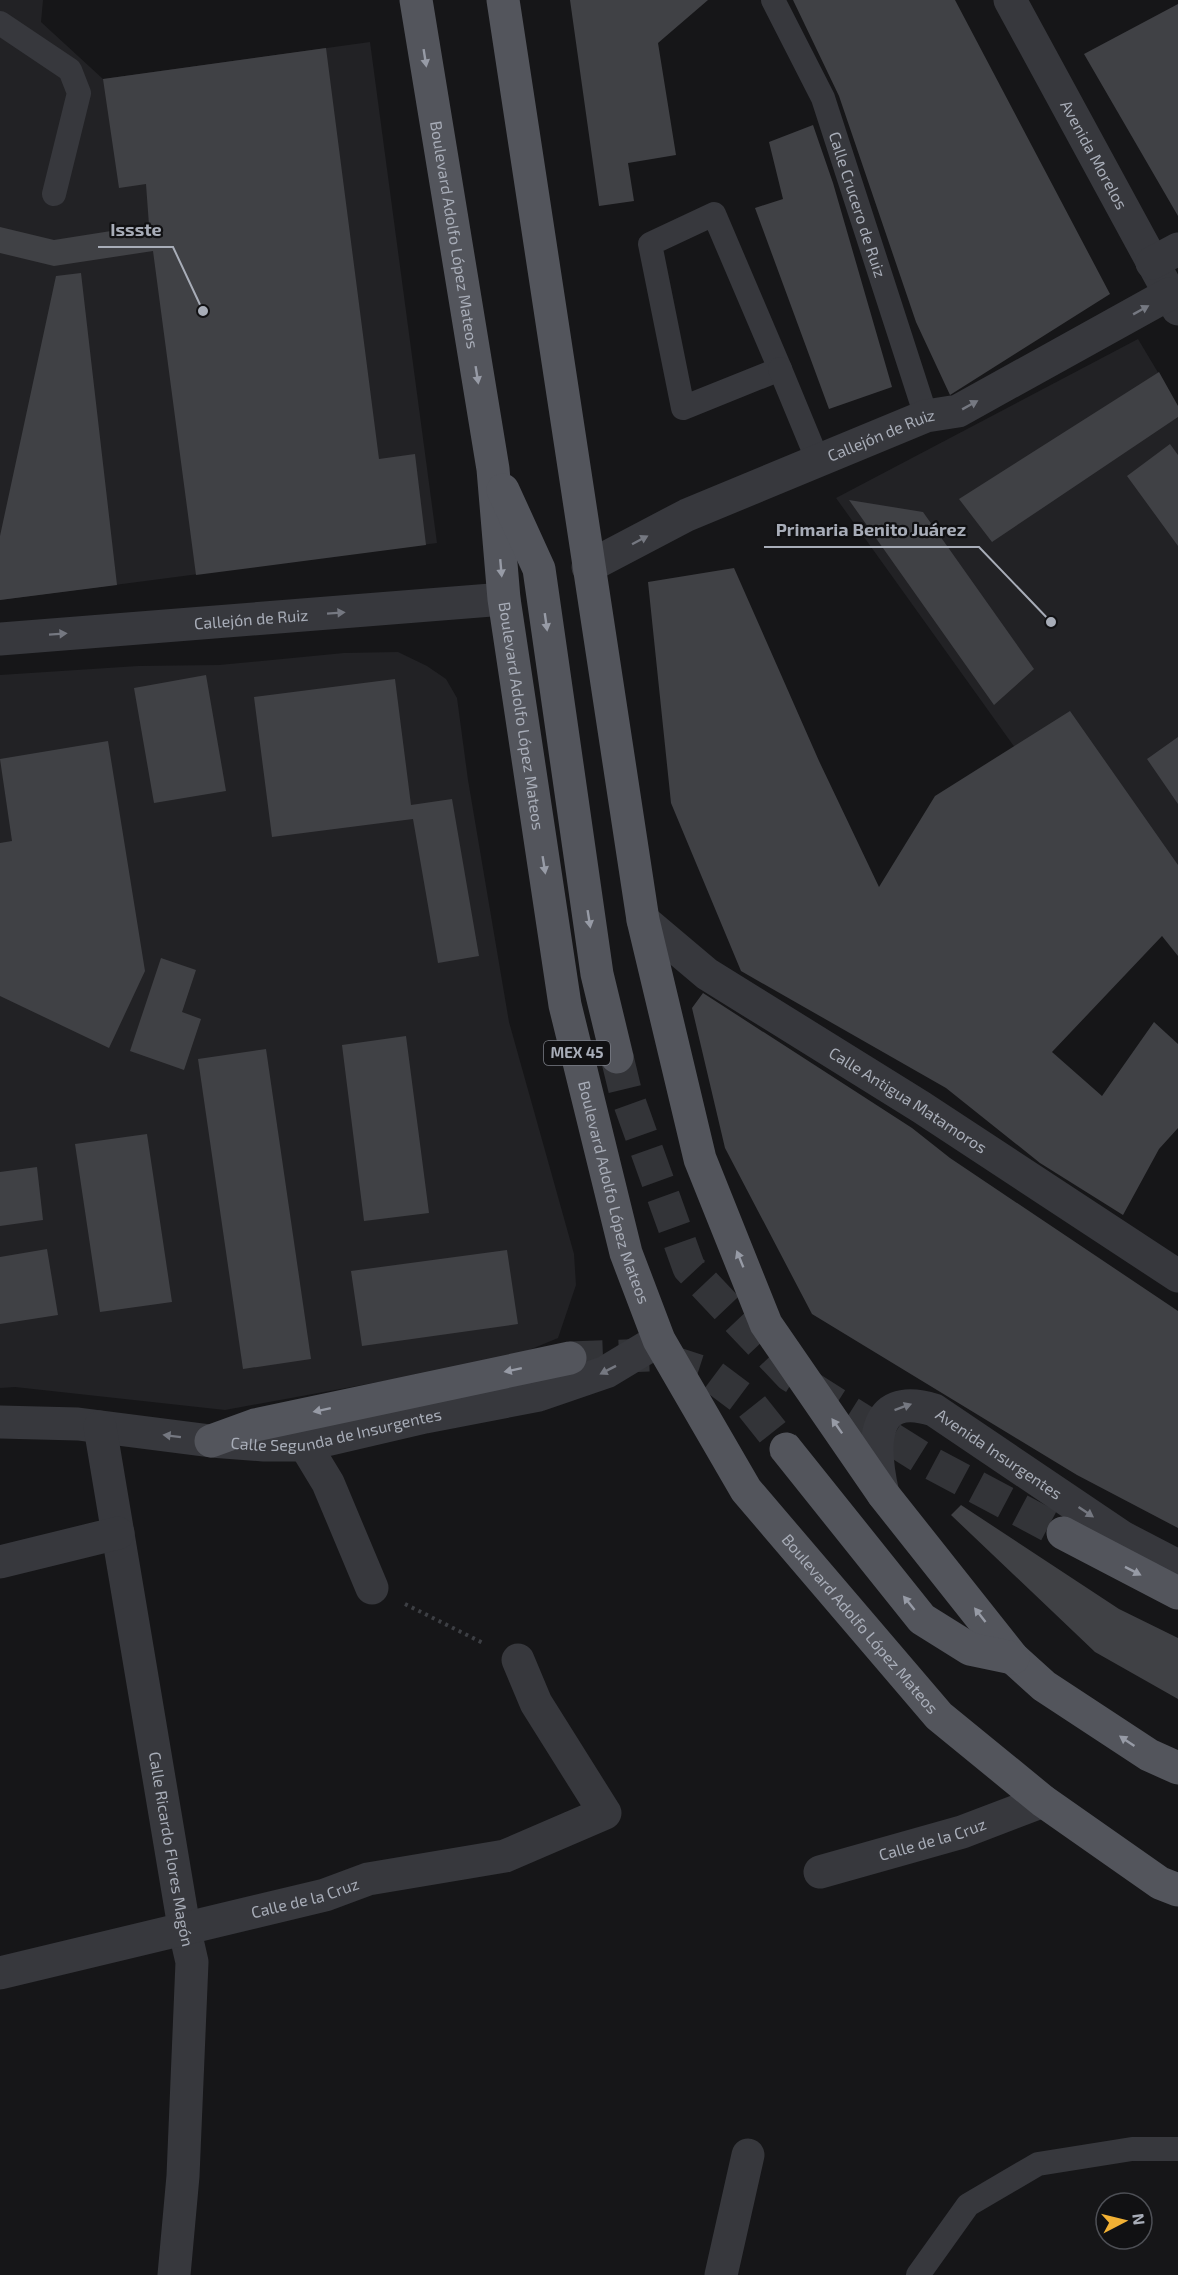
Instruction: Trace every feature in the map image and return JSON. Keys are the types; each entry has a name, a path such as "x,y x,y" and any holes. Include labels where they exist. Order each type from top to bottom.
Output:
{"main road":[{"name":"Boulevard Adolfo López Mateos","path":"416,0 493,469 504,599 566,1005 626,1253 659,1340 746,1490 939,1716 1043,1801 1160,1883 1178,1890"},
{"path":"503,0 643,920 700,1159 766,1324 884,1494 1013,1658 1044,1686 1149,1755 1178,1768"},
{"path":"493,469 539,569 597,974 617,1058"},
{"path":"211,1442 255,1425 570,1358"},
{"path":"786,1449 922,1619 970,1649 1013,1658"},
{"path":"1063,1533 1178,1593"}],"street":[{"name":"Avenida Morelos","path":"1010,0 1165,256 1174,302"},
{"name":"Callejón de Ruiz","path":"588,567 687,515 926,416 958,411 1174,302"},
{"name":"Callejón de Ruiz","path":"0,639 504,599"},
{"name":"Calle Antigua Matamoros","path":"643,920 707,974 921,1107 1178,1276"},
{"name":"Calle Segunda de Insurgentes","path":"0,1422 78,1424 211,1442 305,1445 425,1417 539,1395 606,1372 659,1340"},
{"name":"Avenida Insurgentes","path":"884,1494 876,1461 876,1439 885,1418 895,1409 913,1403 934,1410 1122,1536 1178,1566"},
{"name":"Calle Ricardo Flores Magón","path":"100,1427 184,1927 192,1962 183,2176 174,2275"},
{"path":"305,1445 328,1483 372,1588"},
{"path":"0,1562 118,1533"},
{"name":"Calle de la Cruz","path":"0,1973 325,1895 368,1879 505,1856 605,1813 536,1703 518,1660"},
{"name":"Calle de la Cruz","path":"820,1872 962,1832 1043,1801"},
{"path":"721,2275 748,2155"}],"lane":[{"name":"Calle Crucero de Ruiz","path":"773,0 823,98 926,416"},
{"path":"0,22 70,70 79,93 54,194"},
{"path":"780,369 683,408 650,244 714,214 780,369 818,461"},
{"path":"918,2275 968,2205 1038,2164 1132,2149 1178,2149"}],"path":[{"path":"372,1588 518,1660"}],"shaded area":[{"path":"0,0 43,0 41,22 103,79 370,42 437,543 0,600"},
{"path":"1138,339 1178,406 1178,903 1013,745 836,498"},
{"path":"398,652 427,666 446,679 457,698 468,780 509,1022 574,1254 576,1285 558,1338 510,1358 225,1410 15,1387 0,1388 0,675 138,666 219,665 344,653"}],"building":[{"path":"570,0 708,0 658,43 676,155 628,163 634,201 599,206"},
{"path":"793,0 955,0 1110,294 950,395 916,322 839,96"},
{"path":"1178,4 1178,216 1084,54"},
{"path":"326,48 379,459 415,454 426,545 196,575 153,251 54,266 0,253 0,227 54,240 149,225 146,184 119,188 103,79"},
{"path":"813,125 833,183 892,387 829,409 755,208 783,199 769,142"},
{"path":"81,273 117,585 0,600 0,536 56,276"},
{"path":"1159,372 1178,406 1178,417 992,542 959,499"},
{"path":"1170,444 1178,455 1178,546 1127,476"},
{"path":"849,500 923,512 1034,669 994,705"},
{"path":"734,568 819,761 879,887 935,796 1070,711 1178,865 1178,956 1162,936 1052,1052 1102,1096 1154,1022 1178,1044 1178,1128 1159,1149 1123,1215 1040,1163 946,1088 741,971 671,803 648,582"},
{"path":"206,675 226,791 154,803 134,688"},
{"path":"395,679 411,805 452,799 479,956 438,963 413,819 272,837 254,697"},
{"path":"1178,737 1178,804 1147,759"},
{"path":"108,741 145,971 109,1048 0,996 0,843 12,841 0,759"},
{"path":"161,958 196,970 182,1012 201,1019 184,1070 130,1051"},
{"path":"703,993 912,1128 950,1158 1178,1311 1178,1528 1077,1475 812,1314 725,1148 692,1008"},
{"path":"406,1036 429,1213 364,1221 342,1045"},
{"path":"266,1049 311,1359 243,1369 198,1059"},
{"path":"147,1134 172,1302 100,1312 75,1144"},
{"path":"37,1167 43,1220 0,1226 0,1172"},
{"path":"47,1249 58,1315 0,1324 0,1257"},
{"path":"507,1250 518,1324 362,1346 351,1271"},
{"path":"961,1505 1119,1609 1178,1638 1178,1699 1095,1652 951,1515"}],"tunnel":[{"path":"617,1057 625,1090 689,1268 790,1375 927,1461 1063,1533"},
{"path":"570,1358 649,1355 711,1375 751,1405 786,1449"}],"place":[{"name":"Issste","path":"203,311"},
{"name":"Primaria Benito Juárez","path":"1051,622"}]}
